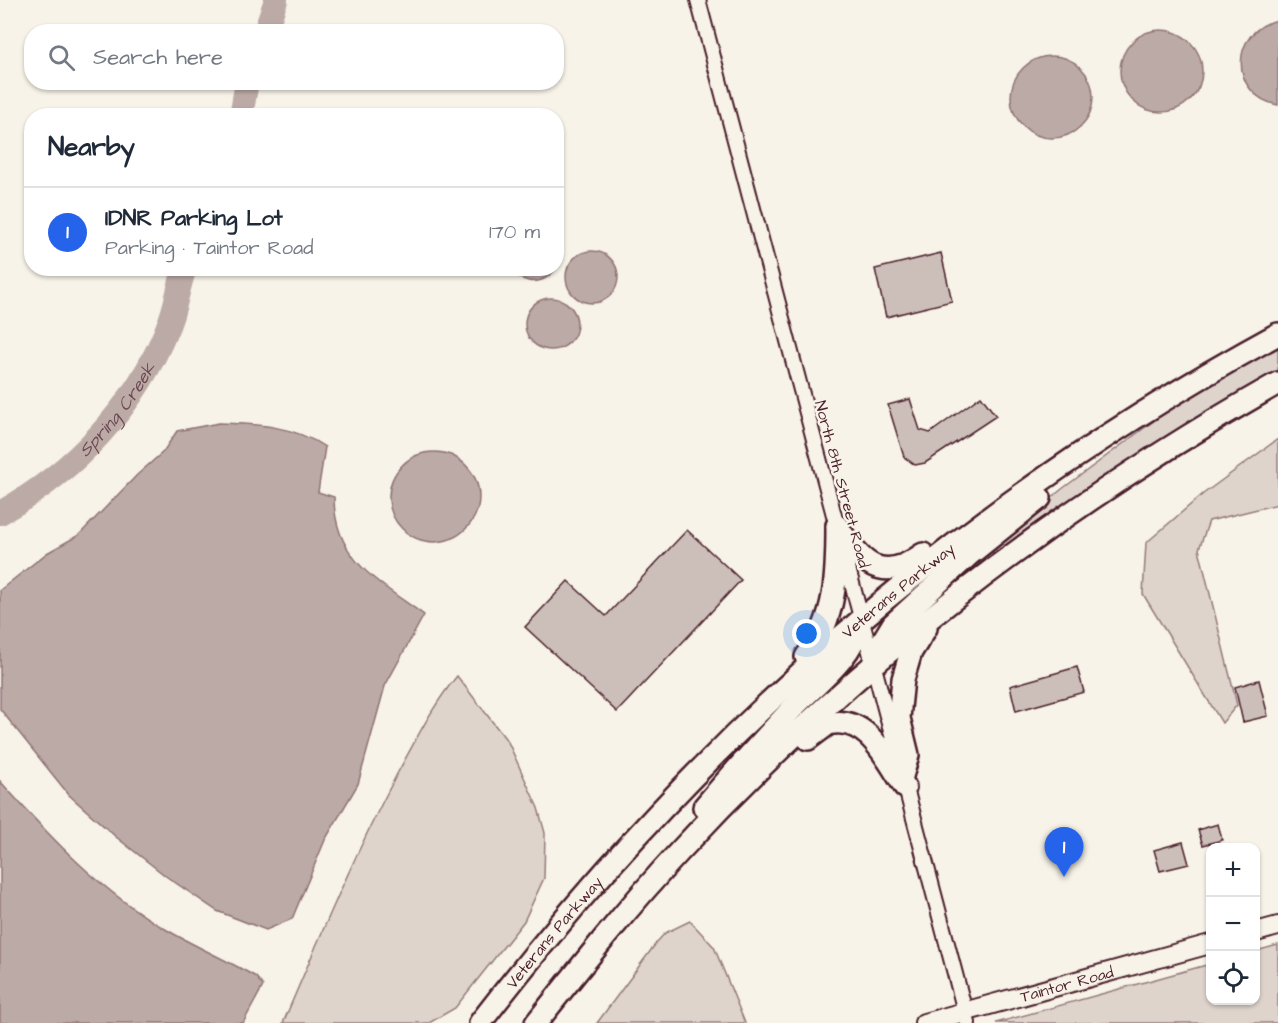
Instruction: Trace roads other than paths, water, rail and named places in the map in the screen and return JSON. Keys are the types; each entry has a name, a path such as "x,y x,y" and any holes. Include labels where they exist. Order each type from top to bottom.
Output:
{"highway":[{"name":"Veterans Parkway","path":"480,1023 537,949 630,841 720,746 862,618 976,528 1062,466 1163,400 1278,334"},
{"path":"536,1023 679,851 760,770 873,665 938,610 1104,489 1278,383"},
{"path":"873,665 879,647 893,624 970,554 1077,468 1084,451"},
{"path":"837,526 854,552 866,562 884,569 901,568 1027,477 1062,466"},
{"path":"773,697 815,646 829,615 837,572 837,526"},
{"path":"904,781 908,755 899,718 903,679 911,652 938,610"},
{"path":"648,886 659,860 686,828 766,736 840,661 855,639 862,618"},
{"path":"679,851 713,831 784,762 828,724 845,723 867,733 904,781"}],"main road":[{"path":"1260,931 1278,926"},
{"name":"Taintor Road","path":"924,1023 967,1017 1206,945"}],"street":[{"name":"North 8th Street Road","path":"698,0 967,1017"}],"waterway":[{"name":"Spring Creek","path":"268,24 276,0"},
{"name":"Spring Creek","path":"242,108 246,90"},
{"name":"Spring Creek","path":"0,513 53,478 78,457 121,410 155,355 171,319 183,276"}],"place":[{"name":"IDNR Parking Lot","path":"1064,877"}]}
